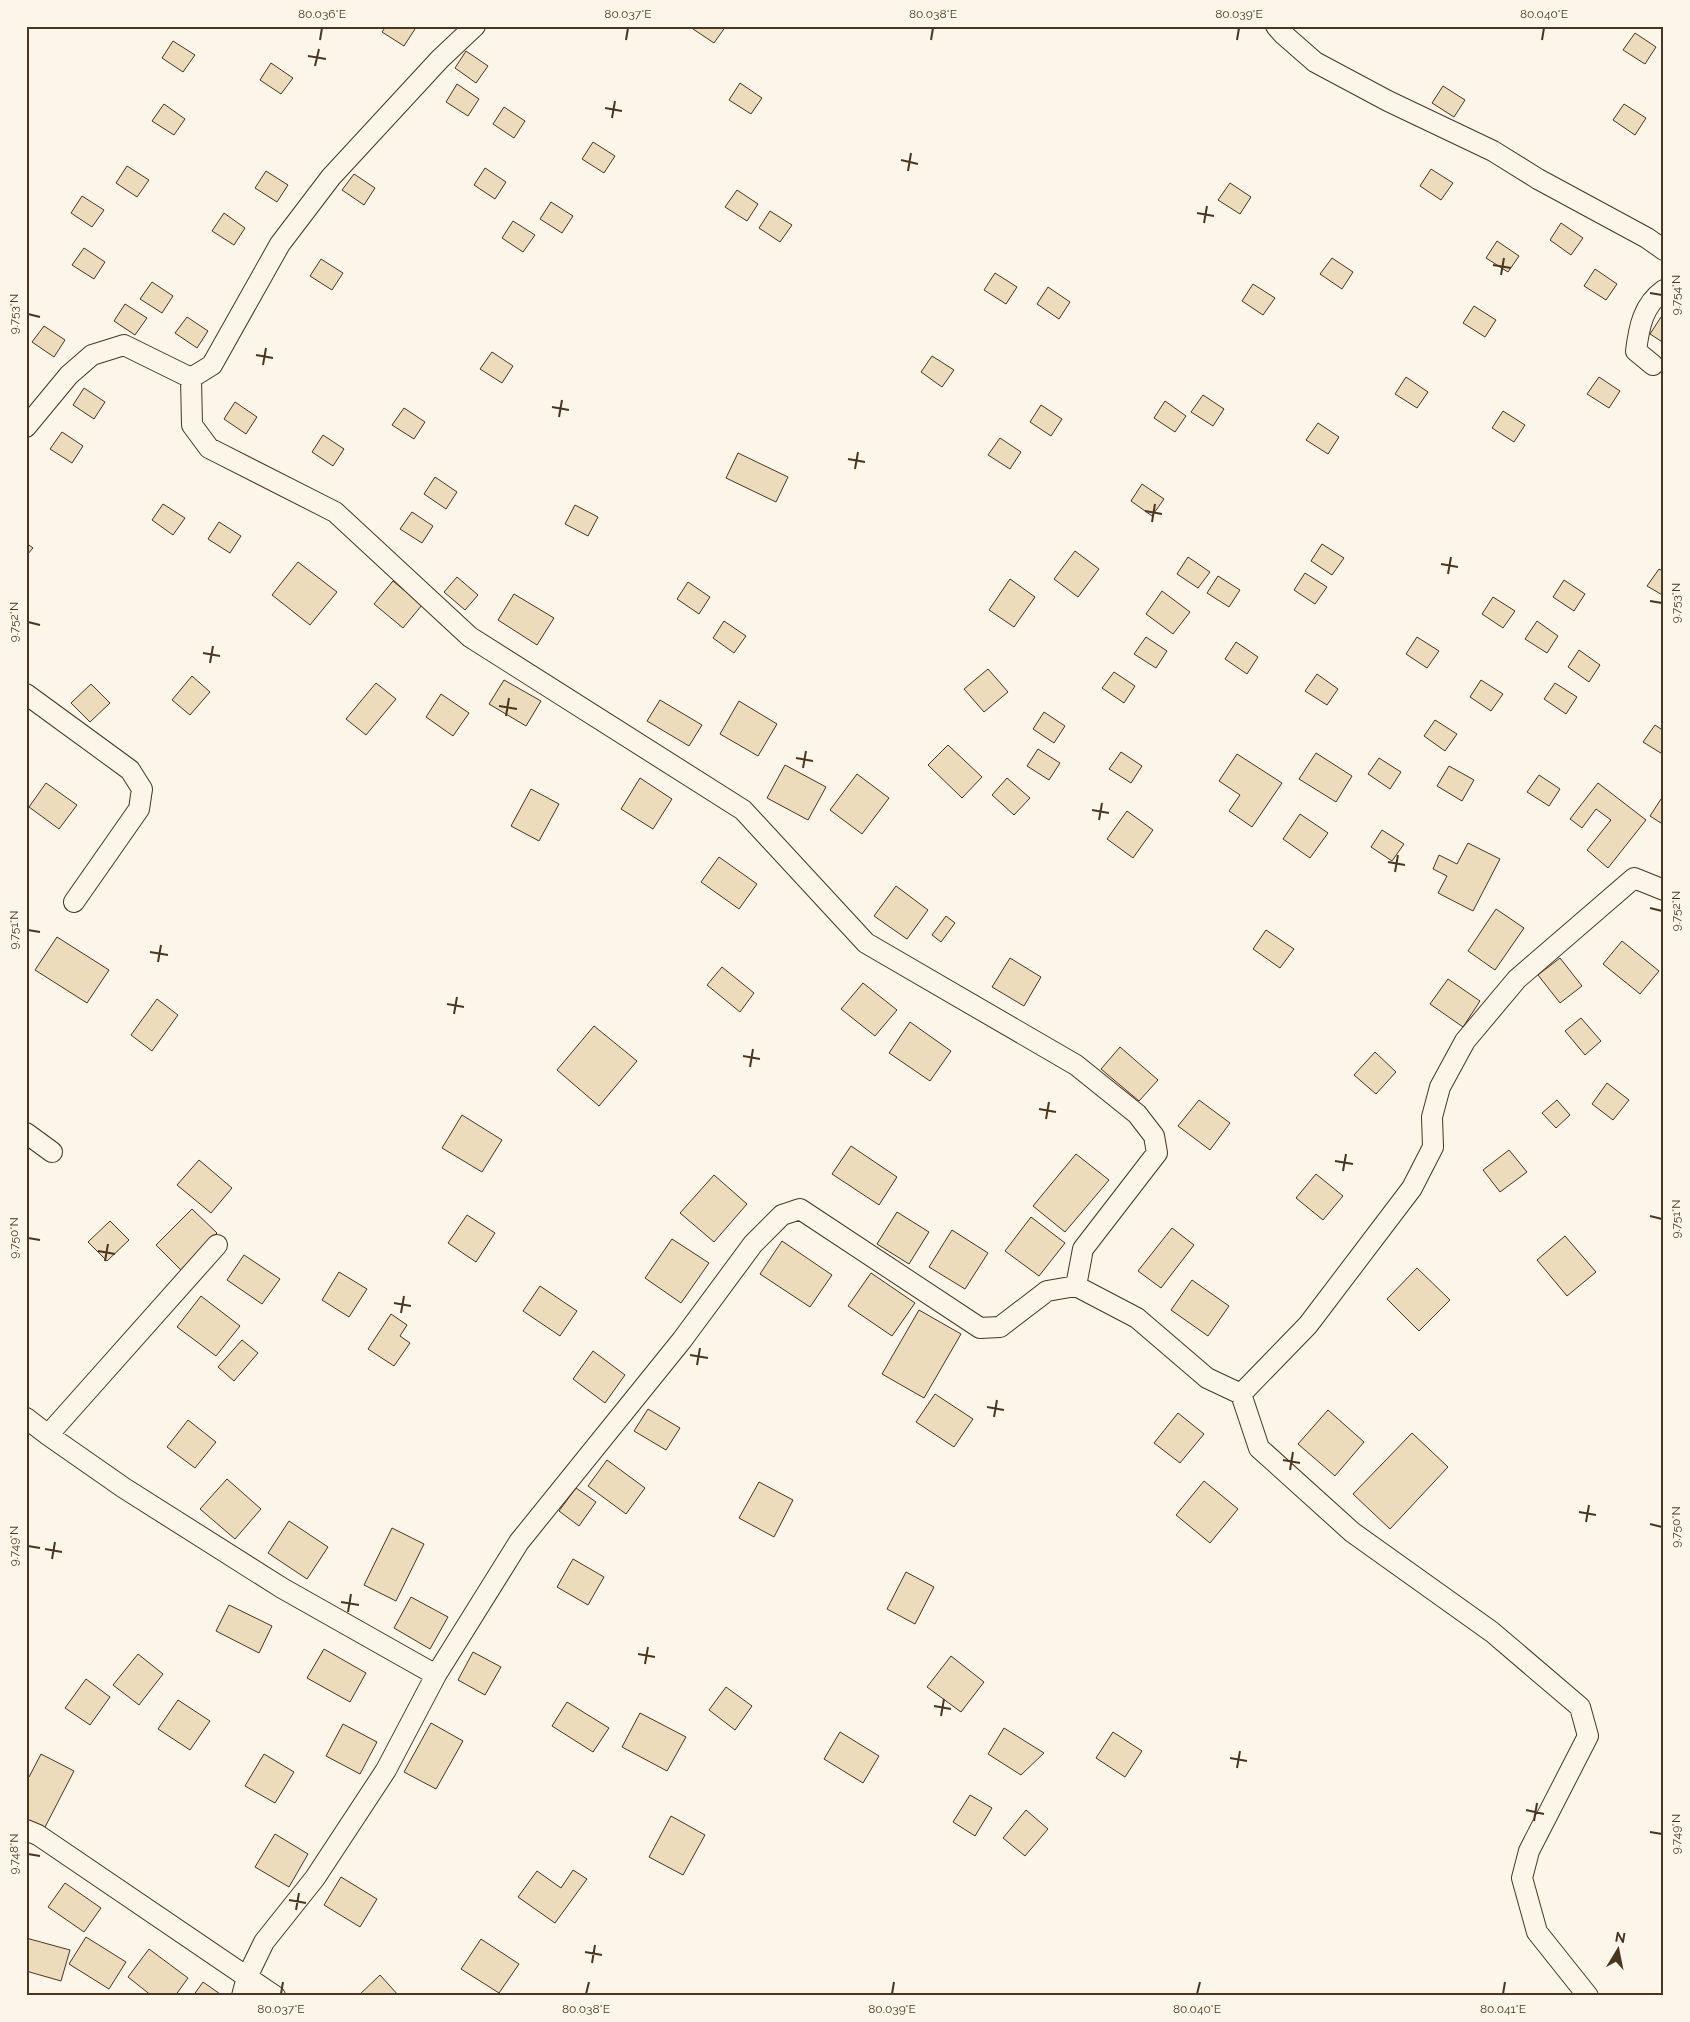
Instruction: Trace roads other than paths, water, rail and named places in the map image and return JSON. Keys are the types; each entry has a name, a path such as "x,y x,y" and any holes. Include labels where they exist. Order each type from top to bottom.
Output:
{"street":[{"path":"191,378 212,365 280,244 331,177 440,59 475,26"},
{"path":"1276,26 1315,62 1388,101 1493,151 1538,179 1647,238 1664,250"},
{"path":"1653,366 1636,351 1639,324 1655,296 1664,290"},
{"path":"26,427 69,375 92,355 124,345 191,378"},
{"path":"191,378 192,425 209,448 335,512 470,637 743,810 866,943 1076,1065 1137,1114 1154,1136 1157,1154 1083,1249 1076,1286"},
{"path":"26,694 130,770 142,789 139,808 74,902"},
{"path":"1241,1394 1308,1326 1412,1188 1433,1147 1432,1117 1440,1087 1465,1040 1517,979 1634,878 1664,890"},
{"path":"26,1133 52,1152"},
{"path":"244,1987 264,1942 316,1878 386,1770 436,1675 519,1542 682,1340 753,1244 782,1215 800,1209 980,1328 1000,1327 1047,1291 1076,1286 1137,1318 1206,1378 1241,1394 1259,1448 1352,1532 1492,1632 1580,1708 1588,1736 1529,1851 1522,1878 1537,1932 1588,1996"},
{"path":"48,1435 217,1245"},
{"path":"26,1418 124,1488 282,1588 436,1675"},
{"path":"26,1830 38,1835 244,1987 274,1996"}]}
